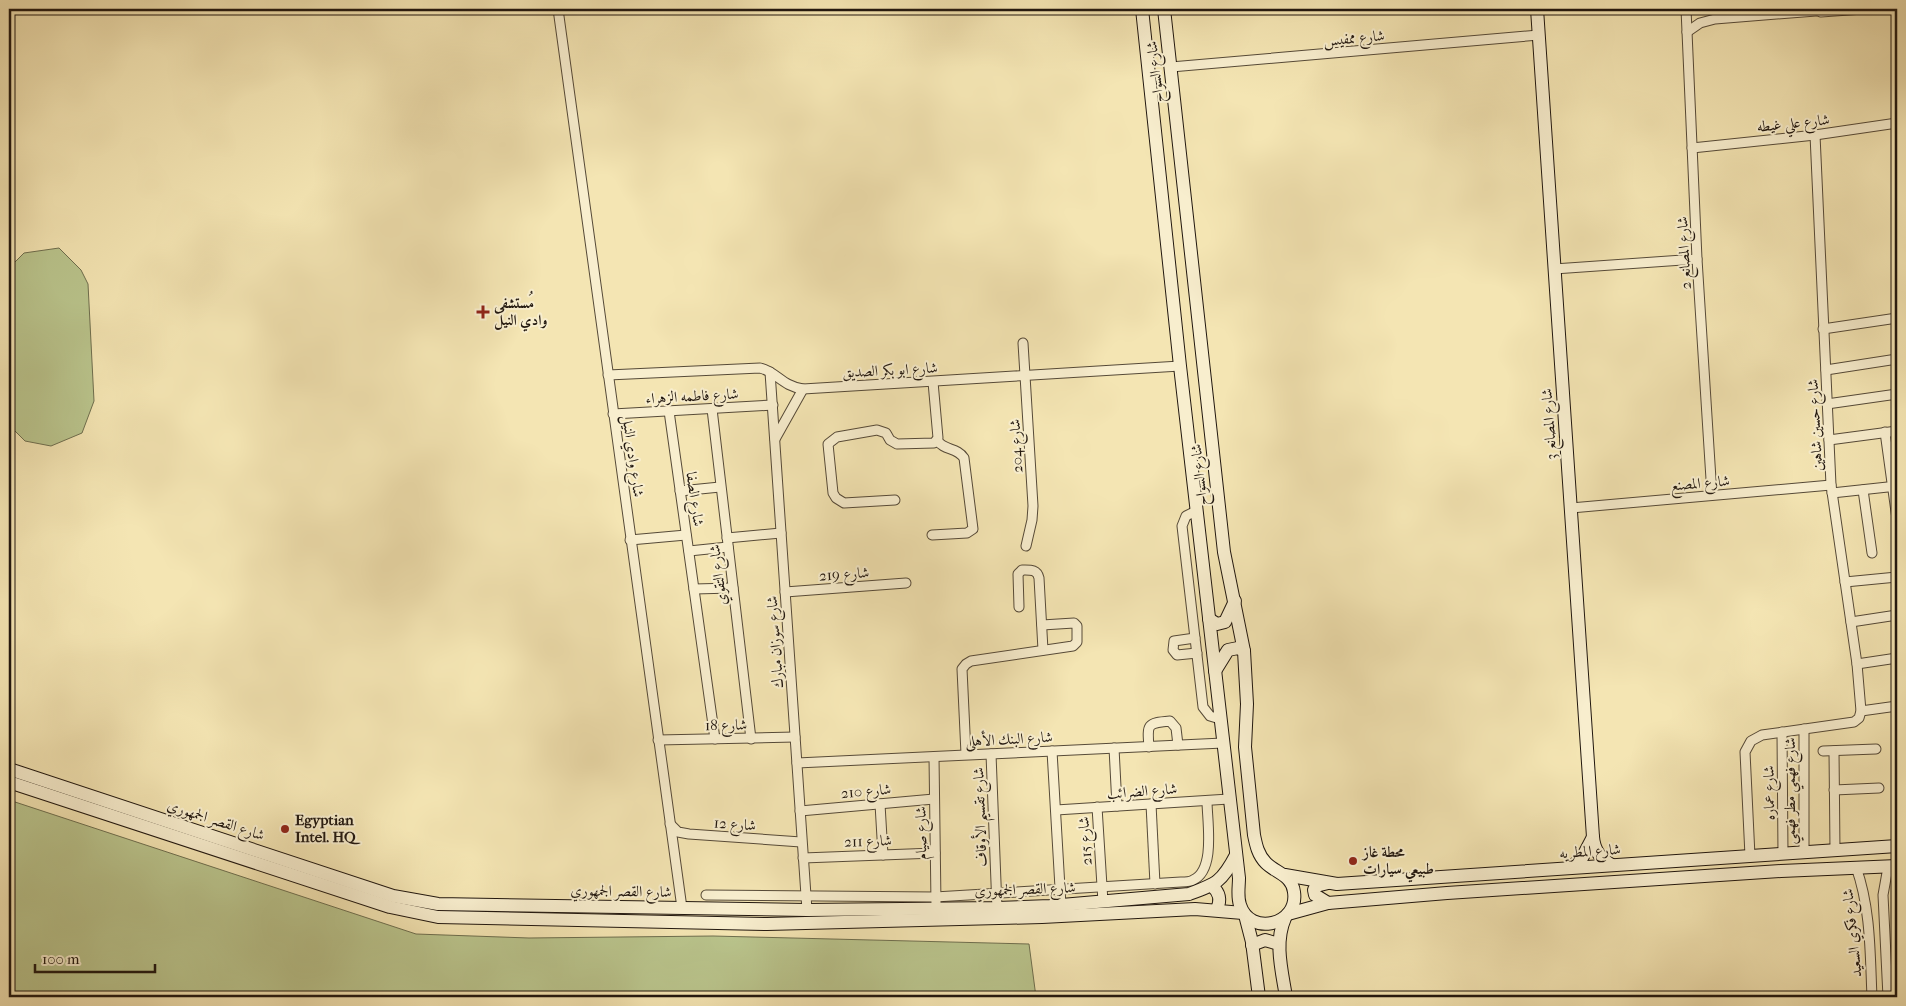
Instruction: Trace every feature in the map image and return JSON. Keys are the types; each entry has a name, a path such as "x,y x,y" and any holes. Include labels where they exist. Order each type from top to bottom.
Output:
{"main road":[{"name":"شارع السواح","path":"1142,9 1196,510 1239,878 1238,896 1252,945 1259,997"},
{"name":"شارع السواح","path":"1164,9 1224,552 1244,651 1247,704 1245,747 1254,835 1257,848 1266,863 1285,875"},
{"name":"شارع المصانع 3","path":"1538,9 1593,837 1596,851 1612,866"},
{"path":"1145,36 1150,42 1156,40 1166,22"},
{"path":"1151,90 1157,67 1164,64 1171,67"},
{"path":"1209,618 1217,624 1226,622 1234,601"},
{"path":"1215,671 1228,650 1238,648 1244,651"},
{"name":"شارع القصر الجمهوري","path":"9,769 294,869 393,896 438,904 807,910 936,903 997,908 1103,902 1188,894 1212,886"},
{"name":"شارع القصر الجمهوري","path":"9,782 273,862"},
{"path":"1570,868 1582,858 1593,837"},
{"name":"شارع المطريه","path":"1285,875 1331,883 1897,846"},
{"path":"1859,848 1866,854 1890,853 1897,856"},
{"path":"1217,909 1219,904 1218,894 1212,886 1222,877 1236,855"},
{"path":"1244,914 1254,922 1264,924 1275,923 1287,916 1328,903 1447,893 1856,867 1893,867"},
{"name":"شارع القصر الجمهوري","path":"294,869 390,908 430,915 463,918 768,924 1034,918 1195,909 1217,909 1244,914"},
{"path":"1285,875 1292,884 1295,894 1293,905 1281,931 1279,944 1286,997"},
{"path":"1328,903 1315,895 1314,890 1318,885 1331,883"},
{"path":"1252,945 1265,940 1279,944"}],"street":[{"name":"شارع وادي النيل","path":"558,9 682,908"},
{"name":"شارع المصانع 2","path":"1686,9 1697,258 1712,496"},
{"path":"1687,32 1700,23 1715,19 1814,10 1863,9"},
{"name":"شارع ممفيس","path":"1171,67 1539,35"},
{"name":"شارع علي غيطه","path":"1692,148 1815,135 1897,123"},
{"name":"شارع حسين شاهين","path":"1815,135 1832,489 1857,664 1861,711"},
{"path":"1554,269 1697,258"},
{"path":"1823,329 1897,318"},
{"name":"شارع 204","path":"1023,343 1033,506 1026,546"},
{"path":"1826,370 1897,359"},
{"name":"شارع ابو بكر الصديق","path":"608,375 760,368 770,372 786,385 803,389 1180,366"},
{"name":"شارع سوزان مبارك","path":"770,372 807,910"},
{"path":"932,534 967,533 973,529 964,458 958,451 943,446 937,440 934,382"},
{"path":"775,439 803,389"},
{"path":"1827,404 1897,394"},
{"name":"شارع فاطمه الزهراء","path":"613,414 772,405"},
{"name":"شارع التقوي","path":"712,409 752,738"},
{"name":"شارع الصفا","path":"669,411 715,739"},
{"path":"895,500 844,503 839,501 833,493 828,448 830,441 836,437 877,430 886,433 890,440 897,444 932,444 937,440"},
{"path":"1829,440 1897,431"},
{"path":"1885,432 1895,486 1897,519"},
{"name":"شارع المصنع","path":"1571,508 1712,496 1832,489 1863,490 1895,486"},
{"path":"680,491 720,487"},
{"path":"1863,490 1872,553"},
{"path":"1196,510 1186,516 1182,526 1203,707 1210,716 1220,719"},
{"path":"689,551 781,533"},
{"path":"630,540 686,535"},
{"path":"1019,607 1018,574 1022,570 1033,570 1039,578 1044,650"},
{"path":"1845,582 1897,577"},
{"name":"شارع 219","path":"785,592 906,583"},
{"path":"694,590 733,588"},
{"path":"1851,622 1897,615"},
{"path":"966,754 962,669 971,662 1073,646 1078,639 1077,626 1074,623 1042,625"},
{"path":"1195,638 1174,641 1173,650 1177,654 1197,653"},
{"path":"1857,664 1897,658"},
{"path":"1750,856 1746,746 1756,737 1854,722 1859,718 1861,711 1897,706"},
{"path":"1149,747 1148,728 1154,722 1170,721 1175,725 1178,745"},
{"name":"شارع فهمي مطر فهمي","path":"1804,729 1804,852"},
{"name":"شارع عماره","path":"1782,732 1783,854"},
{"name":"شارع 18","path":"658,740 795,737"},
{"name":"شارع البنك الأهلى","path":"797,763 1223,743"},
{"path":"1114,748 1117,806"},
{"path":"1823,751 1876,749"},
{"path":"1834,750 1835,850"},
{"path":"1052,751 1061,905"},
{"name":"شارع تقسيم الأوقاف","path":"991,754 997,908"},
{"name":"شارع صيام","path":"934,757 936,903"},
{"path":"1834,790 1879,788"},
{"name":"شارع 210","path":"800,811 934,799"},
{"name":"شارع الضرائب","path":"1056,810 1229,799"},
{"path":"706,895 806,896 936,903 997,894 1194,880 1204,872 1208,860 1207,801"},
{"path":"880,804 883,854"},
{"path":"1151,804 1155,884"},
{"name":"شارع 215","path":"1097,808 1103,902"},
{"name":"شارع 12","path":"670,824 678,832 689,834 801,842"},
{"name":"شارع 211","path":"803,858 935,852"},
{"name":"شارع فكري السعيد","path":"1856,867 1866,899 1868,915 1872,997"},
{"name":"شارع فكري السعيد","path":"1888,997 1883,895 1893,867"}],"green space":[{"path":"59,248 81,270 88,284 94,401 82,433 51,446 25,441 9,425 9,268 24,253"},
{"path":"9,800 416,934 529,938 713,936 1029,944 1036,997 9,997"}],"place":[{"name":"مُستشفى وادي النيل","path":"483,312"},
{"name":"Egyptian Intel. HQ","path":"285,829"},
{"name":"محطة غاز طبيعي سيارات","path":"1353,861"}]}
